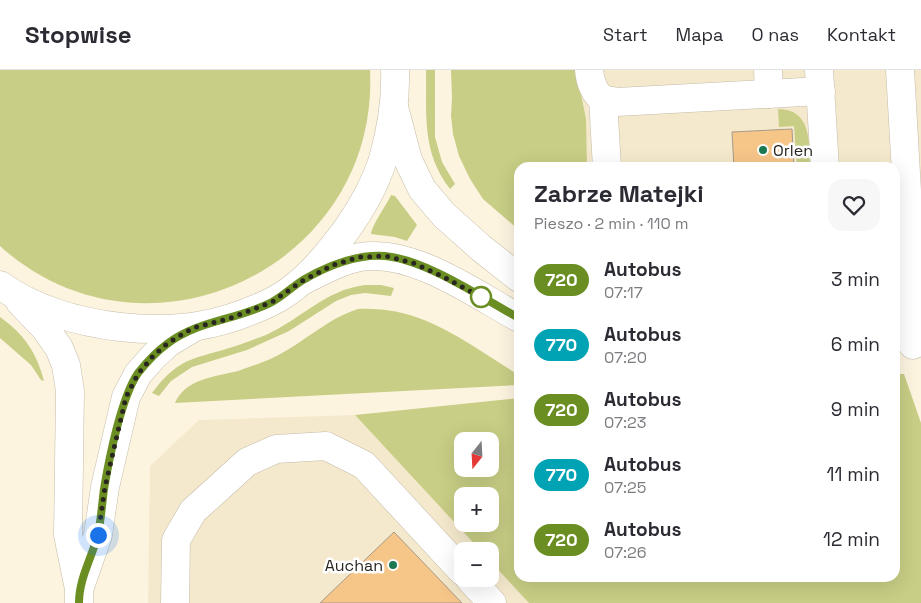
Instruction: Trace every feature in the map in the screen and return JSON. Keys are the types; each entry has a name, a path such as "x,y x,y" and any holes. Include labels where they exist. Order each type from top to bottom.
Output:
{"main road":[{"path":"302,281 330,252 349,226 369,191 382,161 394,107 395,70"},
{"path":"589,70 592,84 597,93 603,99 617,102 768,82 820,81 825,162"},
{"path":"900,70 902,226 912,277 910,346"},
{"path":"603,99 607,162"},
{"path":"394,107 408,160 422,189 444,215 514,274"},
{"path":"7,290 56,313 99,324 143,329 193,328 228,319 272,302 302,281 333,265 360,257 386,256 413,263 442,276 514,315"},
{"path":"7,290 45,328 66,365 70,391 68,534 79,596"},
{"path":"79,596 98,535 106,479 126,397 138,374 153,356 168,343 193,328"},
{"path":"174,603 176,540 193,511 247,462 276,449 326,446 364,465 454,562"},
{"path":"477,587 492,603"}],"shaded area":[{"path":"558,70 921,70 921,304 900,306 900,162 565,162"},
{"path":"355,415 454,522 454,532 463,532 473,542 454,542 454,587 499,587 499,571 529,603 148,603 150,466 199,420"}],"green space":[{"path":"0,70 370,70 363,139 337,199 296,247 244,281 184,300 121,302 58,284 0,246"},
{"path":"426,70 435,70 435,137 442,162 455,184 450,189 434,161 430,147 426,117"},
{"path":"451,70 576,70 586,119 587,162 514,162 514,226 483,199 470,179 459,156 453,134"},
{"path":"778,109 789,111 803,121 808,138 810,162 797,162 794,126 779,127"},
{"path":"391,195 395,196 417,225 407,241 395,237 371,234"},
{"path":"365,285 381,285 394,288 391,296 365,293 351,295 336,301 289,331 247,350 192,367 171,381 159,396 152,393 169,373 187,361 266,335 325,299 351,288"},
{"path":"358,309 392,311 437,326 514,372 514,385 175,403 186,388 194,383 263,362 288,350 345,314"},
{"path":"0,317 23,337 38,362 44,381 41,380 31,365 0,338"},
{"path":"900,374 904,374 921,423 921,603 529,603 499,571 499,542 473,542 463,532 499,532 499,487 454,487 454,522 355,415 514,399 514,582 900,582"}],"building":[{"name":"Orlen","path":"792,129 794,162 734,162 732,132"},
{"name":"Auchan","path":"394,532 462,603 320,603"}],"bus line":[{"name":"720","path":"79,603 79,589 98,535 105,487 126,397 138,374 153,356 168,343 193,328 228,319 272,302 302,281 333,265 360,257 386,256 413,263 442,276 514,315"}],"place":[{"name":"Orlen","path":"763,150"},
{"name":"Auchan","path":"393,565"}],"route":[{"path":"98,535 105,487 126,397 138,374 153,356 168,343 193,328 228,319 272,302 302,281 333,265 360,257 386,256 413,263 481,297"}]}
